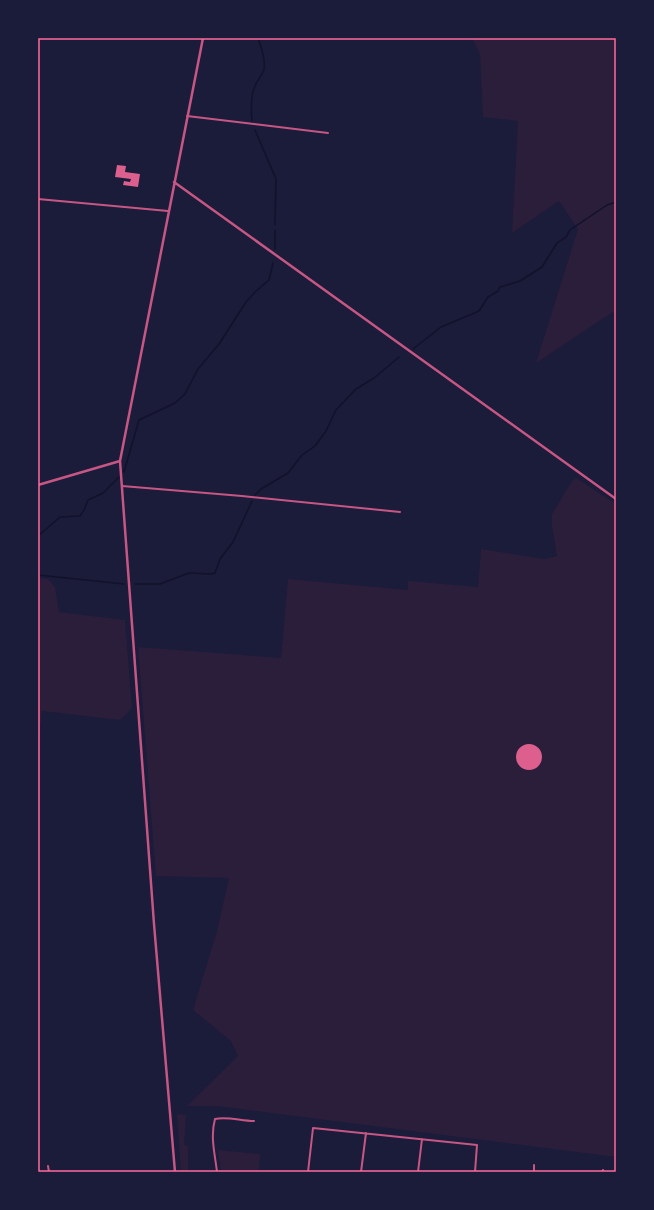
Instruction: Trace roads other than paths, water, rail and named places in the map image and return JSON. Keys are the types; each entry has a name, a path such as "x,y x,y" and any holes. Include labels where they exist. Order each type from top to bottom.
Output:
{"street":[{"path":"175,1172 152,895 120,461 168,210 203,38"},
{"path":"187,116 328,133"},
{"path":"174,182 616,499"},
{"path":"38,199 168,210"},
{"path":"38,485 120,461"},
{"path":"122,486 242,496 400,512"},
{"path":"217,1172 213,1149 213,1126 215,1119 222,1117 242,1121 254,1121"},
{"path":"308,1172 313,1128 477,1145 475,1172"},
{"path":"361,1172 366,1134"},
{"path":"418,1172 422,1140"},
{"path":"534,1165 534,1172"},
{"path":"48,1166 49,1172"}],"waterway":[{"path":"252,121 252,94 263,71 264,65 263,53 258,38"},
{"path":"255,130 276,179 275,225"},
{"path":"413,349 441,327 479,311 488,297 498,291 500,287 520,281 542,267 557,243 566,237 570,230 607,205 616,202"},
{"path":"275,230 275,249"},
{"path":"124,472 139,420 175,403 185,394 198,369 219,344 246,302 269,280 273,263"},
{"path":"255,495 261,489 288,473 302,455 315,446 326,431 336,410 356,389 374,378 399,357"},
{"path":"38,536 60,517 80,516 88,500 103,493 119,477"},
{"path":"135,584 160,584 189,573 215,573 220,559 233,542 252,501"},
{"path":"38,575 124,584"}]}
